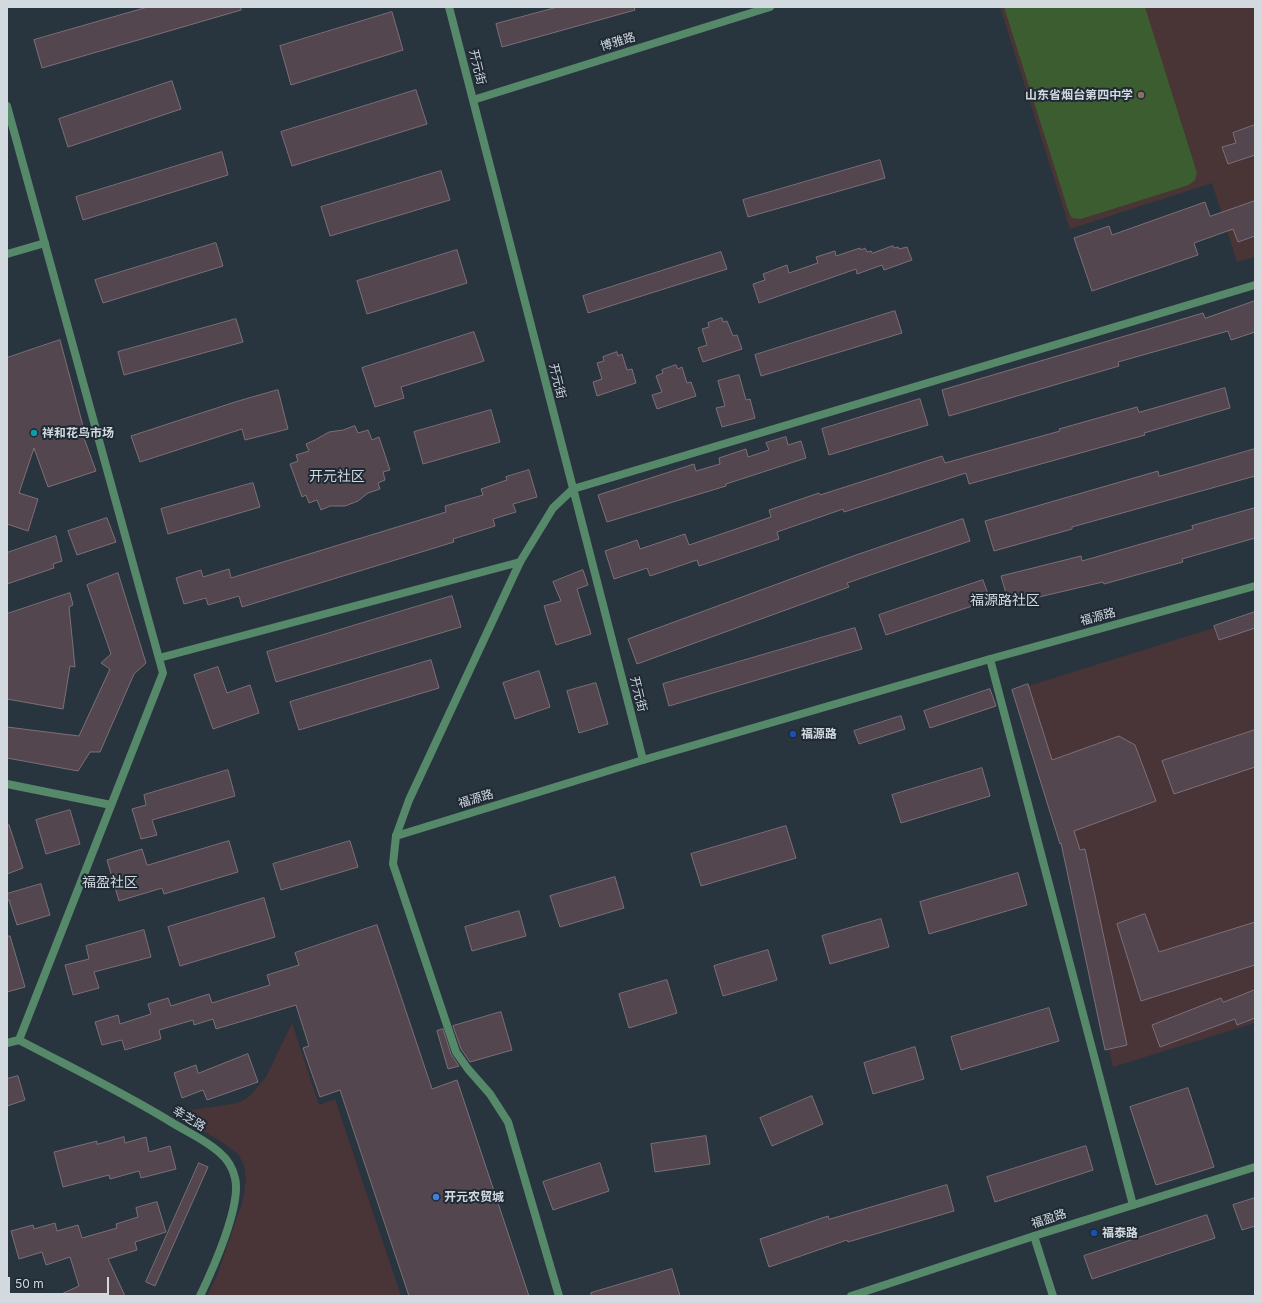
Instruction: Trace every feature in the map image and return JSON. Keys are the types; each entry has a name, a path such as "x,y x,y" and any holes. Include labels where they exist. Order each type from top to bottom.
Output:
{"street":[{"name":"开元街","path":"449,7 643,760"},
{"name":"博雅路","path":"473,100 770,7"},
{"path":"7,106 163,673 19,1040 7,1044"},
{"path":"7,254 45,243"},
{"path":"559,1296 508,1122 490,1094 468,1069 456,1052 393,864 396,836 409,800 520,562 553,508 573,489 1255,284"},
{"path":"159,658 520,562"},
{"name":"福源路","path":"396,836 643,760 990,659 1255,586"},
{"path":"990,659 1133,1205"},
{"path":"7,784 111,805"},
{"name":"幸芝路","path":"19,1040 154,1112 206,1143 225,1158 236,1179 234,1206 214,1267 200,1296"},
{"name":"福盈路","path":"851,1296 1034,1236 1255,1167"},
{"path":"1034,1236 1053,1296"}],"shaded area":[{"name":"山东省烟台第四中学","path":"1000,7 1255,7 1255,257 1237,262 1212,183 1070,229"},
{"path":"1255,615 1255,1023 1113,1067 1064,855 1019,689"},
{"path":"292,1023 319,1105 335,1099 401,1296 207,1296 217,1276 243,1200 246,1180 244,1165 238,1154 222,1142 173,1113 238,1103 250,1096 266,1077"}],"green space":[{"path":"1004,7 1145,7 1197,173 1195,180 1189,185 1081,219 1072,218 1069,213"}],"building":[{"path":"148,7 241,7 241,10 42,68 34,40"},
{"path":"558,7 634,7 635,10 502,47 496,24"},
{"path":"392,12 403,50 291,85 280,46"},
{"path":"172,81 181,109 68,147 59,119"},
{"path":"416,90 427,124 292,166 281,132"},
{"path":"1255,125 1255,155 1228,164 1222,147 1236,143 1233,133"},
{"path":"222,152 228,175 83,220 76,197"},
{"path":"880,160 885,178 748,217 743,200"},
{"path":"441,171 450,200 330,236 321,207"},
{"path":"1255,201 1255,236 1238,242 1233,229 1194,243 1198,255 1092,291 1074,238 1109,226 1112,235 1205,202 1210,216"},
{"path":"216,243 223,266 103,303 95,280"},
{"path":"893,246 894,248 898,247 899,249 907,247 912,260 884,270 882,265 857,274 856,269 759,303 753,284 765,280 763,274 787,265 789,273 818,263 816,257 835,251 836,256 860,248 861,250 865,248 867,252 871,251 872,253"},
{"path":"457,250 467,283 367,314 357,281"},
{"path":"721,252 727,269 588,313 583,296"},
{"path":"1255,301 1255,332 1231,340 1228,331 1118,362 1119,366 949,416 942,390 1203,313 1205,318"},
{"path":"895,311 902,333 761,376 755,355"},
{"path":"722,318 723,322 727,321 733,336 737,335 742,349 703,362 698,348 707,345 702,329 709,327 708,323"},
{"path":"236,319 243,342 124,375 118,352"},
{"path":"474,332 484,361 401,387 404,398 375,407 362,368"},
{"name":"祥和花鸟市场","path":"60,340 83,426 80,427 96,471 48,487 34,448 19,493 38,499 28,531 7,524 7,358"},
{"path":"617,352 618,356 622,354 627,370 632,369 636,383 597,396 593,382 602,379 597,363 604,361 603,357"},
{"path":"676,365 678,369 682,367 687,383 691,382 696,396 657,409 652,395 662,392 656,376 663,373 662,370"},
{"path":"739,375 746,400 750,399 755,418 722,427 716,408 725,406 718,381"},
{"path":"1225,388 1230,408 1144,433 1145,435 969,484 966,473 844,512 843,509 777,532 779,539 699,566 697,560 650,576 647,568 614,579 605,551 637,540 640,549 685,534 689,545 771,517 769,510 819,493 820,495 942,456 945,463 1060,431 1059,429 1137,407 1139,412"},
{"path":"278,390 288,429 245,440 242,429 140,462 131,436 235,402"},
{"path":"920,399 928,425 829,455 822,429"},
{"path":"491,410 500,442 423,464 414,432"},
{"path":"355,426 358,433 368,430 372,440 379,437 390,470 383,472 385,480 378,483 380,489 368,493 358,501 345,506 330,506 321,510 317,500 309,503 306,495 302,497 290,464 298,461 296,455 309,451 306,444 329,432"},
{"path":"786,437 788,445 801,441 806,458 726,484 726,486 607,522 598,495 694,464 696,471 720,464 719,458 746,449 748,457 769,450 766,443"},
{"path":"1255,449 1255,476 1072,527 1072,529 994,551 985,521 1158,471 1159,476"},
{"path":"529,470 537,497 513,504 516,512 493,519 495,526 453,539 454,542 242,607 239,596 208,605 206,598 184,604 176,578 201,570 203,577 229,569 231,578 446,512 445,506 483,495 481,489 507,480 506,477"},
{"path":"253,483 260,507 168,534 161,509"},
{"path":"1255,508 1255,538 1182,559 1183,562 1104,584 1103,582 1009,604 1001,576 1081,556 1082,561 1193,529 1192,526"},
{"path":"107,518 116,542 77,555 68,531"},
{"path":"963,519 970,541 847,583 849,587 637,664 628,639 856,555"},
{"path":"56,536 62,561 53,564 54,568 7,584 7,553"},
{"path":"583,570 588,585 577,589 591,634 556,645 544,606 561,601 553,582"},
{"path":"118,573 146,663 134,674 100,752 90,752 78,771 7,758 7,727 79,736 110,669 101,663 111,654 87,585"},
{"path":"983,580 990,600 886,635 879,615"},
{"path":"70,593 73,605 69,607 75,667 70,666 63,709 7,699 7,614"},
{"path":"452,596 461,627 276,682 267,652"},
{"path":"1255,612 1255,628 1219,640 1214,626"},
{"path":"855,628 862,649 669,706 663,684"},
{"path":"431,660 439,688 299,730 290,702"},
{"path":"218,667 227,693 250,685 259,713 213,729 194,675"},
{"path":"539,671 550,707 515,719 503,683"},
{"path":"596,683 608,724 579,733 567,691"},
{"path":"1028,684 1052,760 1119,736 1135,745 1156,801 1074,831 1080,850 1085,849 1127,1045 1105,1050 1061,843 1060,844 1012,690"},
{"path":"990,689 996,706 930,728 924,711"},
{"path":"901,716 905,729 859,744 854,731"},
{"path":"1255,730 1255,767 1174,794 1162,761"},
{"path":"982,768 990,796 901,823 892,795"},
{"path":"228,770 235,796 152,820 157,835 141,839 132,809 146,805 144,795"},
{"path":"70,810 80,844 46,854 36,820"},
{"path":"9,825 23,868 7,874 7,826"},
{"path":"786,826 796,858 701,886 691,854"},
{"path":"229,841 238,872 164,894 162,888 119,901 107,860 142,849 147,865"},
{"path":"350,841 358,867 281,890 273,864"},
{"path":"1018,873 1027,905 929,934 920,902"},
{"path":"615,877 624,908 560,927 550,896"},
{"path":"41,884 50,915 17,925 9,900 7,900 7,894"},
{"path":"264,898 275,937 180,966 168,927"},
{"path":"519,911 526,936 472,951 465,927"},
{"path":"1145,914 1159,952 1255,922 1255,965 1141,1001 1117,924"},
{"path":"881,919 889,947 830,964 822,936"},
{"name":"开元农贸城","path":"377,925 432,1089 457,1080 529,1296 409,1296 340,1090 320,1097 303,1048 309,1046 296,1005 216,1029 213,1019 194,1025 193,1020 159,1030 161,1039 125,1050 122,1040 102,1045 95,1022 118,1015 120,1024 151,1014 148,1004 168,998 171,1006 209,994 212,1003 270,985 267,975 299,965 295,953"},
{"path":"144,930 151,957 94,972 99,988 73,995 65,965 89,959 86,946"},
{"path":"7,936 10,936 25,987 7,992"},
{"path":"768,950 777,980 723,996 714,966"},
{"path":"667,980 677,1013 629,1028 619,994"},
{"path":"1255,990 1255,1018 1237,1025 1235,1019 1160,1047 1152,1025 1221,998 1223,1002"},
{"path":"1049,1008 1059,1041 961,1070 951,1037"},
{"path":"501,1012 512,1050 470,1062 461,1049 453,1026"},
{"path":"443,1029 451,1054 459,1066 448,1069 437,1031"},
{"path":"915,1047 924,1079 873,1094 864,1063"},
{"path":"248,1054 258,1082 207,1100 203,1090 182,1098 174,1073 196,1065 198,1073"},
{"path":"18,1076 25,1100 7,1106 7,1079"},
{"path":"1188,1088 1214,1167 1156,1185 1130,1107"},
{"path":"812,1096 823,1124 772,1146 760,1118"},
{"path":"706,1136 710,1164 655,1172 651,1144"},
{"path":"124,1137 125,1143 146,1137 149,1152 170,1146 176,1169 141,1178 139,1171 110,1179 109,1175 63,1187 54,1152 97,1141 97,1144"},
{"path":"1086,1146 1093,1170 995,1202 987,1177"},
{"path":"199,1163 208,1167 155,1286 146,1282"},
{"path":"600,1163 609,1191 553,1210 543,1182"},
{"path":"947,1185 954,1211 848,1242 847,1240 769,1267 760,1239 828,1216 829,1219"},
{"path":"1255,1198 1255,1226 1242,1230 1233,1205"},
{"path":"157,1202 166,1232 135,1242 137,1250 108,1259 125,1296 57,1296 79,1286 70,1257 46,1265 42,1252 19,1259 11,1231 33,1225 34,1229 55,1223 57,1231 78,1225 82,1238 117,1228 116,1224 138,1217 136,1208"},
{"path":"1207,1215 1215,1238 1092,1279 1084,1256"},
{"path":"672,1269 680,1296 591,1296 591,1293"}],"place":[{"name":"山东省烟台第四中学","path":"1141,95"},
{"name":"祥和花鸟市场","path":"34,433"},
{"name":"福源路","path":"793,734"},
{"name":"开元农贸城","path":"436,1197"},
{"name":"福泰路","path":"1094,1233"}],"district":[{"name":"开元社区","path":"337,477"},
{"name":"福源路社区","path":"1005,601"},
{"name":"福盈社区","path":"110,883"}]}
